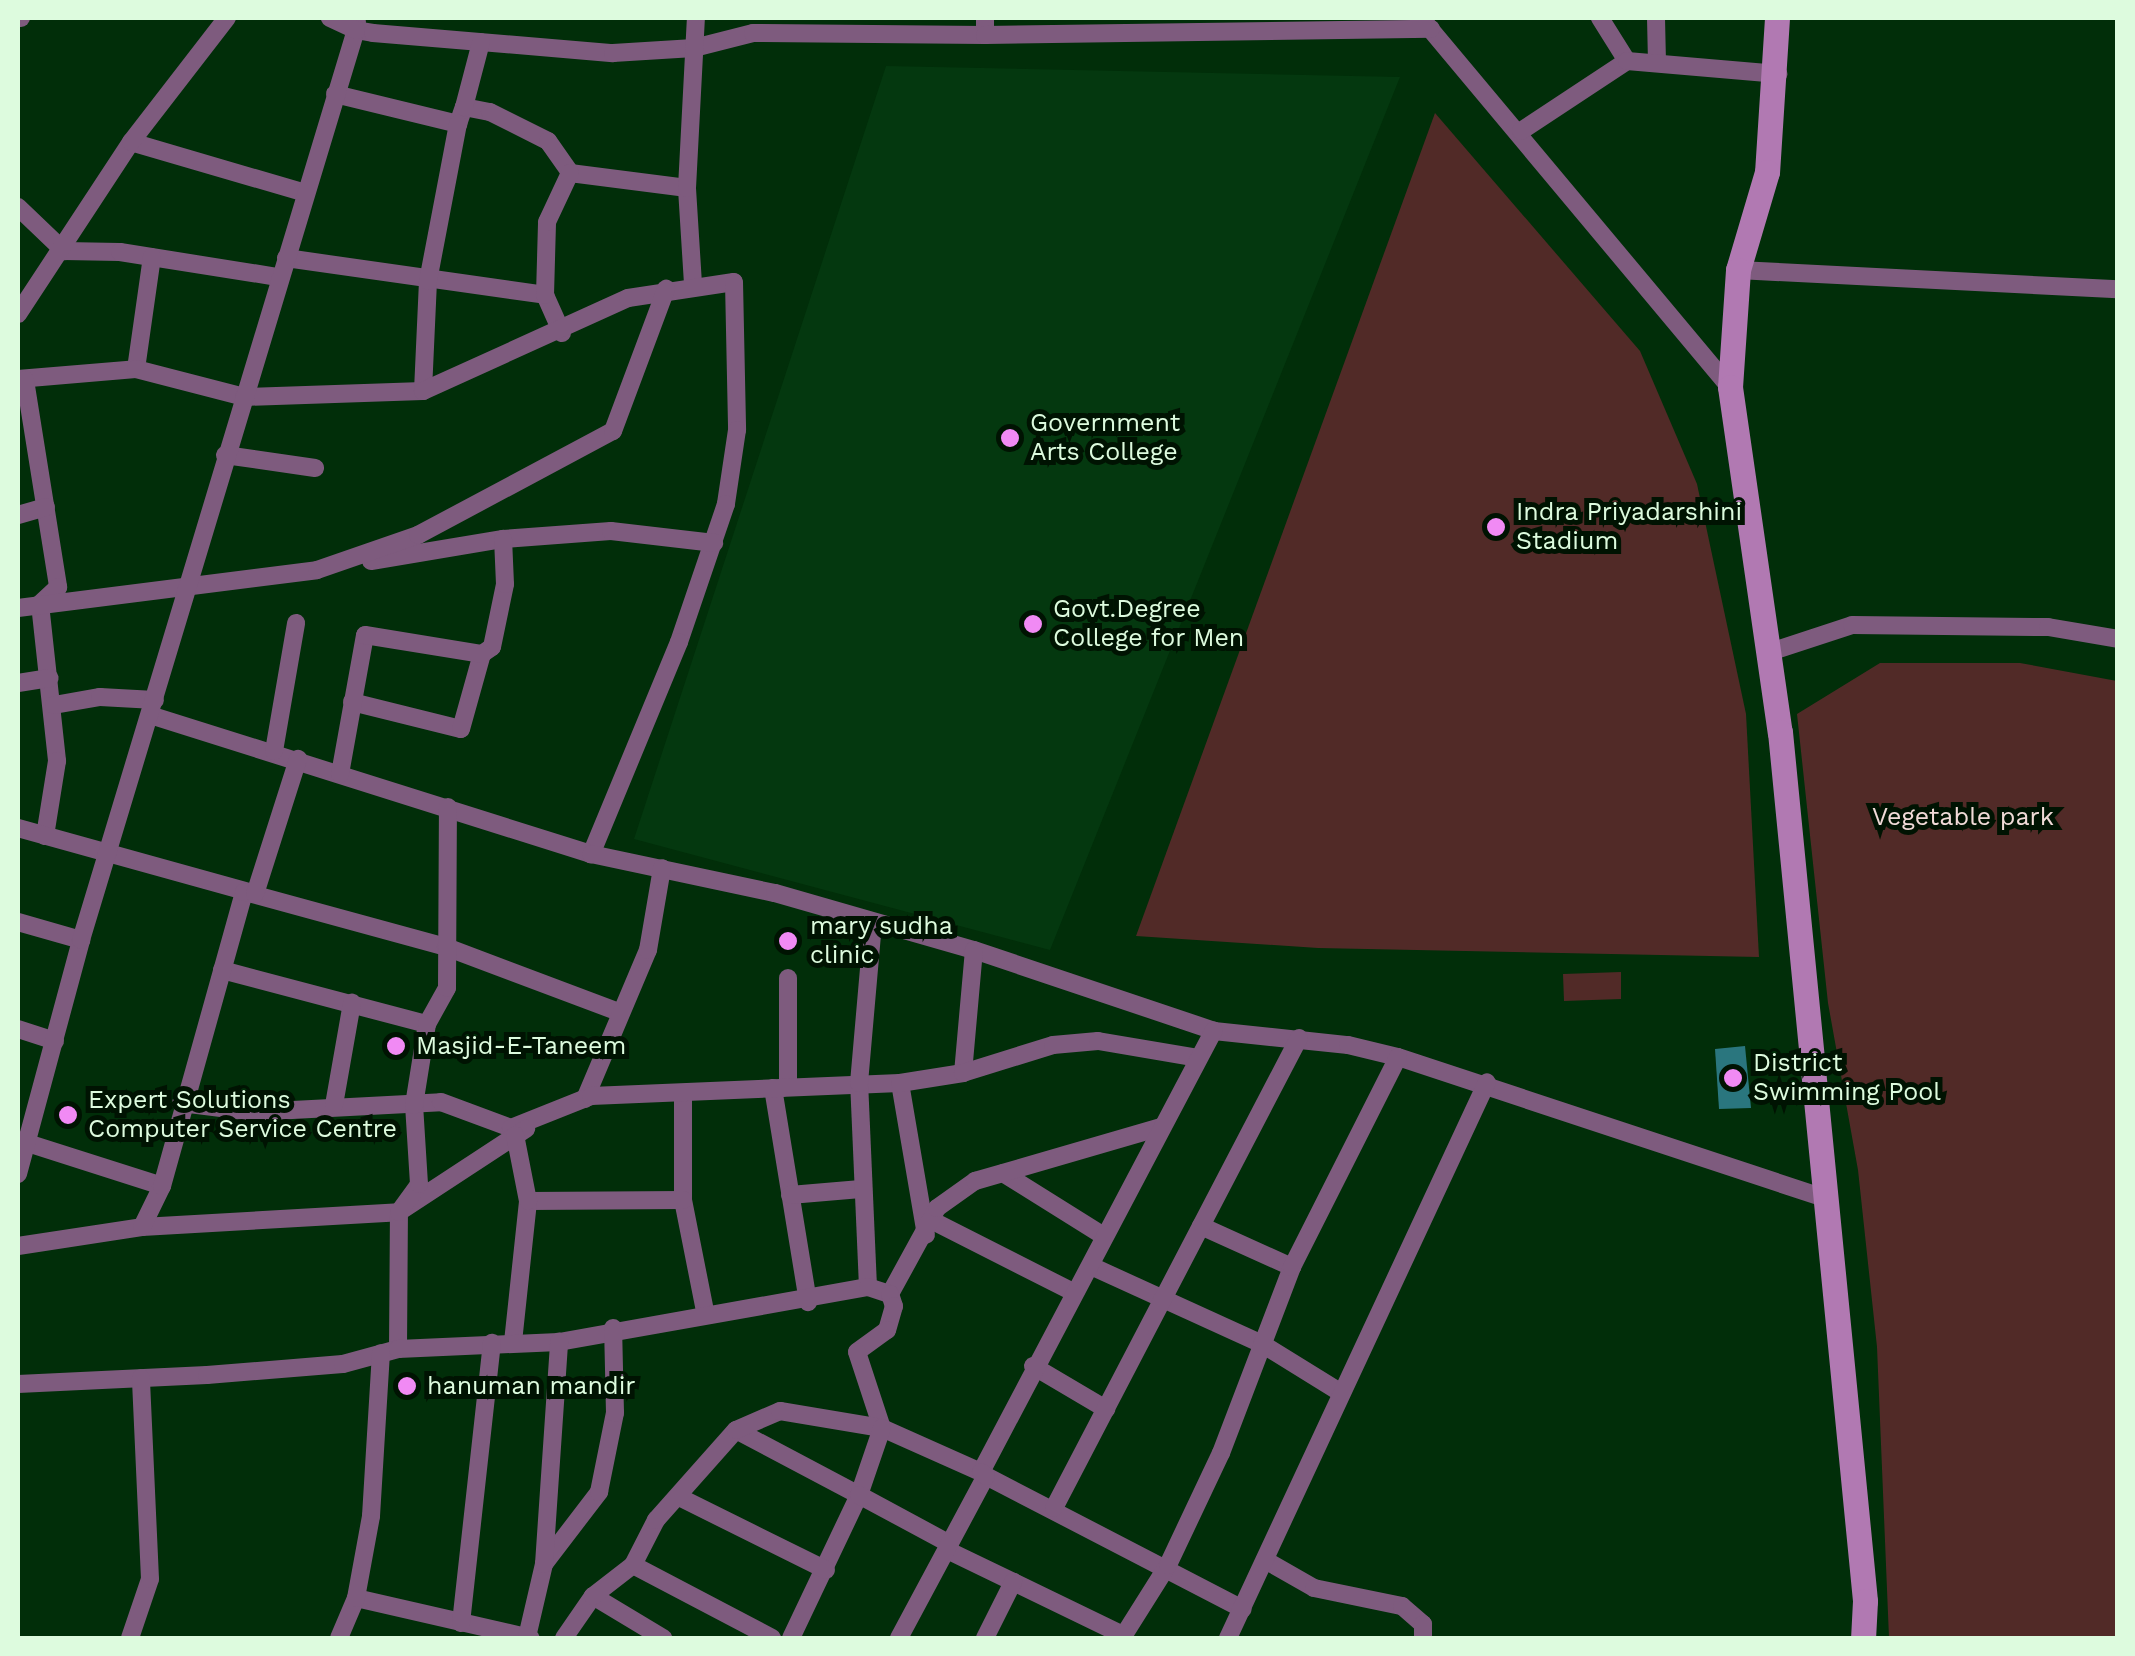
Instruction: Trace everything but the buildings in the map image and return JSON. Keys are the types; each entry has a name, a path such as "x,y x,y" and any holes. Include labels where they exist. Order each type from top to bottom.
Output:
{"main road":[{"path":"1776,18 1778,74 1767,172 1738,270 1730,387 1767,653 1825,1198 1863,1638"}],"street":[{"path":"18,314 64,251 132,142 227,18"},
{"path":"330,18 481,42 613,53 694,48 753,33 985,26 1426,23 1521,130 1730,387"},
{"path":"693,284 687,188 696,18"},
{"path":"1600,18 1627,61"},
{"path":"1656,18 1657,61"},
{"path":"18,1174 23,1141 56,1040 80,940 110,852 286,258 302,192 357,24"},
{"path":"423,391 428,282 461,116 481,42"},
{"path":"1521,130 1627,61 1778,74"},
{"path":"335,94 527,126 548,141 570,172 687,188"},
{"path":"132,142 302,192"},
{"path":"562,333 545,295 548,222 570,172"},
{"path":"18,206 64,251 152,258 278,277"},
{"path":"136,368 152,258"},
{"path":"286,258 428,282 545,295"},
{"path":"1738,270 2118,289"},
{"path":"40,604 58,588 21,380 136,368 244,398 423,391 562,333 628,298 693,284 734,282 738,430 714,543 591,854"},
{"path":"317,570 418,535 602,440 630,398 666,289"},
{"path":"225,455 315,468"},
{"path":"18,515 46,508"},
{"path":"18,608 317,570 503,539 611,531 714,543"},
{"path":"352,702 461,729 482,654 492,647 505,584 503,539"},
{"path":"40,604 54,704 57,761 45,836"},
{"path":"274,751 296,624"},
{"path":"1767,653 1852,625 2048,626 2118,638"},
{"path":"340,774 365,635 482,654"},
{"path":"18,683 50,678"},
{"path":"54,704 100,696 153,707 340,774 591,854 775,892 974,950 1214,1031 1250,1039 1299,1038 1398,1057 1487,1082 1825,1198"},
{"path":"142,1228 162,1186 180,1103 222,970 298,759"},
{"path":"339,1638 356,1598 375,1478 390,1351 399,1212 419,1184 414,1105 427,1024 447,988 448,807"},
{"path":"18,828 446,947 619,1012"},
{"path":"18,1246 142,1228 399,1212 515,1135 591,1096 619,1012 648,950 662,868"},
{"path":"18,922 80,940"},
{"path":"868,1287 859,1083 874,923"},
{"path":"963,1073 974,950"},
{"path":"222,970 427,1024"},
{"path":"778,1088 788,1085 788,978"},
{"path":"334,1105 352,1003"},
{"path":"18,1029 56,1040"},
{"path":"899,1638 949,1547 1033,1366 1091,1266 1214,1031"},
{"path":"1054,1508 1161,1296 1299,1038"},
{"path":"180,1103 253,1112 441,1102 511,1128 591,1096 683,1096 900,1083 963,1073 1053,1045 1098,1041 1198,1058"},
{"path":"736,1430 1012,1582 1123,1637 1168,1565 1292,1267 1398,1057"},
{"path":"1228,1638 1338,1392 1487,1082"},
{"path":"900,1083 928,1228"},
{"path":"778,1088 808,1302"},
{"path":"683,1096 683,1200 705,1311"},
{"path":"792,1638 859,1495 882,1428 858,1352 887,1330 894,1306 890,1294 928,1228 975,1181 1161,1127"},
{"path":"513,1342 528,1201 515,1135"},
{"path":"23,1141 162,1186"},
{"path":"1003,1172 1104,1236"},
{"path":"790,1195 861,1190"},
{"path":"528,1201 683,1200"},
{"path":"1200,1226 1292,1267"},
{"path":"928,1228 1075,1293"},
{"path":"1091,1266 1153,1298 1161,1296 1262,1344 1338,1392"},
{"path":"18,1384 343,1364 390,1351 560,1342 705,1311 808,1302 868,1287 890,1294"},
{"path":"544,1564 599,1492 614,1413 613,1328"},
{"path":"356,1598 528,1638 544,1564 560,1342"},
{"path":"461,1623 492,1343"},
{"path":"1033,1366 1106,1409"},
{"path":"130,1638 150,1579 141,1378"},
{"path":"564,1638 593,1596 634,1565 656,1520 736,1430 780,1411 882,1428 1168,1565 1243,1609"},
{"path":"679,1498 826,1570"},
{"path":"1264,1560 1314,1588 1402,1606 1423,1624 1423,1638"},
{"path":"634,1565 772,1638"},
{"path":"985,1638 1012,1582"},
{"path":"593,1596 663,1638"}],"shaded area":[{"name":"Government Arts College","path":"886,66 1400,77 1050,950 634,839"}],"green space":[{"name":"Indra Priyadarshini Stadium","path":"1435,113 1640,351 1697,484 1746,714 1759,957 1318,948 1136,936"},
{"name":"Vegetable park","path":"1880,663 2020,663 2117,681 2117,1638 1889,1638 1877,1347 1858,1170 1828,1003 1797,714"},
{"path":"1621,972 1621,999 1564,1001 1563,974"}],"water":[{"name":"District Swimming Pool","path":"1745,1046 1751,1108 1719,1109 1715,1049"}],"place":[{"name":"Government Arts College","path":"1010,438"},
{"name":"Indra Priyadarshini Stadium","path":"1496,527"},
{"name":"Govt.Degree College for Men","path":"1033,624"},
{"name":"mary sudha clinic","path":"788,941"},
{"name":"Masjid-E-Taneem","path":"396,1046"},
{"name":"District Swimming Pool","path":"1733,1078"},
{"name":"Expert Solutions Computer Service Centre","path":"68,1115"},
{"name":"hanuman mandir","path":"407,1386"}]}
